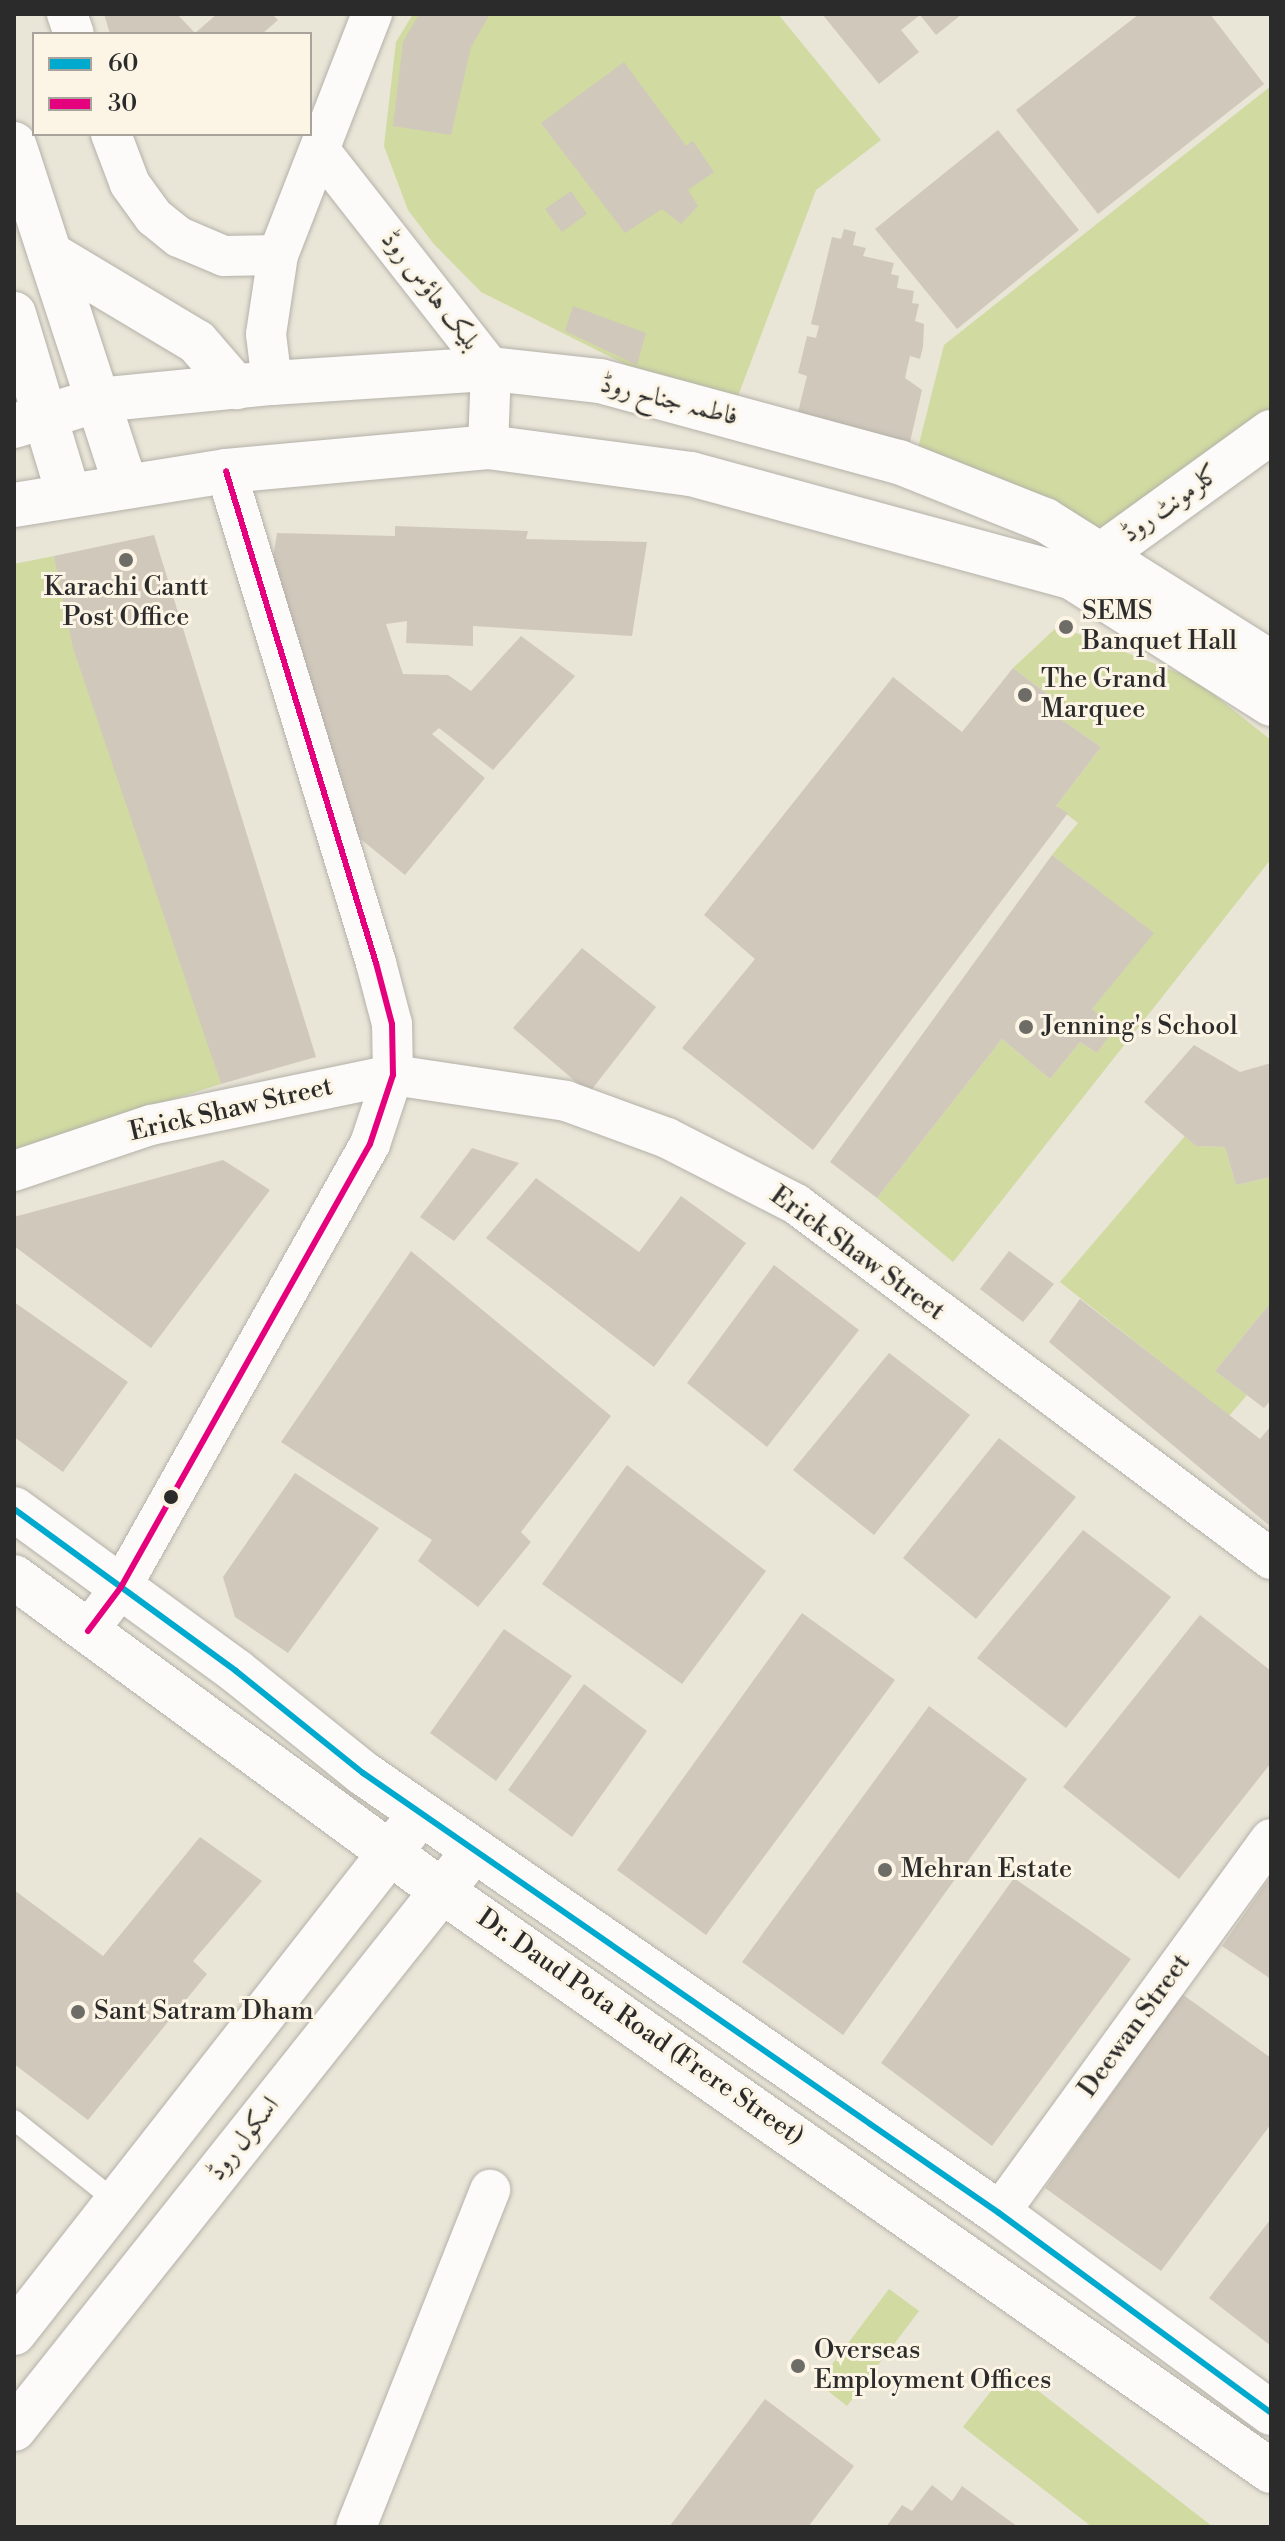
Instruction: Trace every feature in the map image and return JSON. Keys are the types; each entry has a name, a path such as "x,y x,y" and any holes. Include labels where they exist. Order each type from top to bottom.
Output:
{"main road":[{"path":"14,144 125,484"},
{"path":"50,254 197,342 254,385"},
{"path":"14,314 32,421 68,493"},
{"name":"فاطمہ جناح روڈ","path":"32,421 98,400 254,385 491,369 600,381 899,462 1045,520 1087,565 1271,704"},
{"name":"کلرمونٹ روڈ","path":"1087,565 1271,432"},
{"name":"فاطمہ جناح روڈ","path":"14,505 68,493 226,471 488,447 691,474 1087,565 1271,663"},
{"name":"Dr. Daud Pota Road (Frere Street)","path":"14,1509 363,1773 999,2213 1271,2413"},
{"name":"Dr. Daud Pota Road (Frere Street)","path":"14,1577 442,1891 1271,2471"},
{"path":"14,2333 423,1812"},
{"name":"اسکول روڈ","path":"14,2429 475,1850"}],"street":[{"path":"254,385 266,334 278,255 321,152 372,14"},
{"path":"112,136 130,184 154,217 198,246 224,256 278,255"},
{"name":"بلیک ہاؤس روڈ","path":"321,152 491,369 488,447"},
{"path":"88,1631 121,1587 370,1144 393,1075 392,1024 376,963 226,471"},
{"name":"Erick Shaw Street","path":"14,1171 151,1125 393,1075 566,1101 667,1138 796,1204 1271,1559"},
{"name":"Deewan Street","path":"999,2213 1271,1839"},
{"path":"356,2527 490,2190"}],"lane":[{"path":"14,2120 118,2203"}],"green space":[{"path":"413,14 778,14 881,140 816,190 730,417 481,292 433,243 408,210 384,146 396,42"},
{"path":"1271,86 1271,429 1103,553 913,468 944,345"},
{"path":"54,556 221,1084 14,1149 14,564"},
{"path":"1058,626 1194,679 1271,740 1271,859 953,1262 877,1198 1002,1039 1050,1079 1080,1042 1097,1053 1116,1027 1092,1009 1153,933 1052,855 1078,823 1056,806 1101,747 1049,711 1057,701 1013,668"},
{"path":"1185,1136 1196,1146 1225,1147 1236,1185 1271,1177 1271,1302 1215,1371 1247,1395 1229,1416 1060,1282"},
{"path":"889,2289 919,2311 847,2406 818,2383"},
{"path":"1009,2368 1213,2527 1092,2527 963,2427"}],"building":[{"path":"104,14 177,14 194,32 109,32"},
{"path":"217,14 272,14 278,20 264,32 196,32"},
{"path":"419,14 490,14 471,47 451,135 393,126 403,42"},
{"path":"822,14 962,14 936,35 920,15 901,30 919,52 879,84"},
{"path":"1139,14 1210,14 1264,84 1098,214 1016,110"},
{"path":"624,62 686,146 693,141 714,172 688,190 698,206 681,224 662,209 625,233 541,123"},
{"path":"998,130 1079,230 957,329 875,229"},
{"path":"571,191 587,214 562,232 545,209"},
{"path":"844,229 856,232 853,245 866,248 863,256 894,263 891,274 899,276 897,288 914,291 912,303 919,304 915,321 924,324 923,347 920,359 910,356 905,378 922,390 910,442 797,416 807,376 798,373 807,336 816,338 819,326 811,324 832,237 841,239"},
{"path":"573,306 646,333 637,365 565,331"},
{"path":"395,526 528,531 526,539 647,542 632,636 473,626 473,646 406,643 407,621 386,624 403,674 448,675 471,691 521,636 575,676 493,770 439,728 432,734 485,778 405,875 353,833 270,577 277,533 395,536"},
{"path":"154,535 316,1057 221,1084 73,648 54,556"},
{"path":"1013,668 1058,702 1049,711 1101,747 1056,806 1068,813 813,1150 682,1048 755,959 704,915 893,677 962,732"},
{"path":"1052,855 1154,933 1092,1009 1116,1027 1097,1053 1080,1042 1050,1079 1002,1039 877,1198 830,1162"},
{"path":"582,948 656,1007 589,1093 513,1028"},
{"path":"1194,1045 1240,1072 1271,1063 1271,1177 1236,1185 1225,1147 1196,1146 1144,1102"},
{"path":"472,1148 519,1163 454,1241 420,1217"},
{"path":"223,1160 270,1190 151,1348 14,1246 14,1217"},
{"path":"536,1178 639,1252 681,1196 746,1243 654,1367 486,1238"},
{"path":"411,1251 611,1416 521,1532 531,1542 478,1607 418,1561 432,1540 281,1442"},
{"path":"1009,1251 1054,1284 1023,1322 980,1289"},
{"path":"774,1265 859,1330 767,1447 687,1383"},
{"path":"1080,1299 1260,1439 1271,1426 1271,1527 1049,1342"},
{"path":"14,1302 128,1382 63,1472 14,1437"},
{"path":"1271,1302 1271,1400 1264,1408 1215,1371"},
{"path":"889,1353 970,1415 874,1535 793,1470"},
{"path":"999,1438 1076,1497 976,1619 903,1558"},
{"path":"627,1465 766,1571 682,1684 542,1584"},
{"path":"295,1473 379,1528 288,1653 235,1617 223,1577"},
{"path":"1083,1530 1171,1597 1066,1728 977,1658"},
{"path":"802,1613 895,1680 706,1935 617,1870"},
{"path":"1200,1615 1271,1671 1271,1763 1179,1879 1063,1787"},
{"path":"504,1629 572,1676 496,1781 430,1733"},
{"path":"584,1684 647,1731 572,1837 508,1790"},
{"name":"Mehran Estate","path":"929,1706 1027,1779 843,2035 742,1962"},
{"path":"200,1837 262,1881 193,1961 207,1974 88,2120 14,2064 14,1890 103,1956"},
{"path":"1271,1876 1271,1979 1222,1946"},
{"path":"1014,1878 1131,1959 992,2146 881,2063"},
{"path":"1182,1994 1271,2058 1271,2124 1161,2271 1045,2188"},
{"path":"1271,2219 1271,2346 1209,2298"},
{"path":"765,2399 854,2466 808,2527 669,2527"},
{"path":"932,2485 952,2501 962,2486 1018,2527 886,2527 902,2505 912,2511"}],"transit line":[{"name":"30","path":"88,1631 121,1587 370,1144 393,1075 392,1024 376,963 226,471"},
{"name":"60","path":"14,1509 236,1671 363,1773 999,2213 1271,2413"}],"place":[{"name":"Karachi Cantt Post Office","path":"126,560"},
{"name":"SEMS Banquet Hall","path":"1066,627"},
{"name":"The Grand Marquee","path":"1025,695"},
{"name":"Jenning's School","path":"1026,1027"},
{"name":"Mehran Estate","path":"885,1870"},
{"name":"Sant Satram Dham","path":"78,2012"},
{"name":"Overseas Employment Offices","path":"798,2366"}]}
